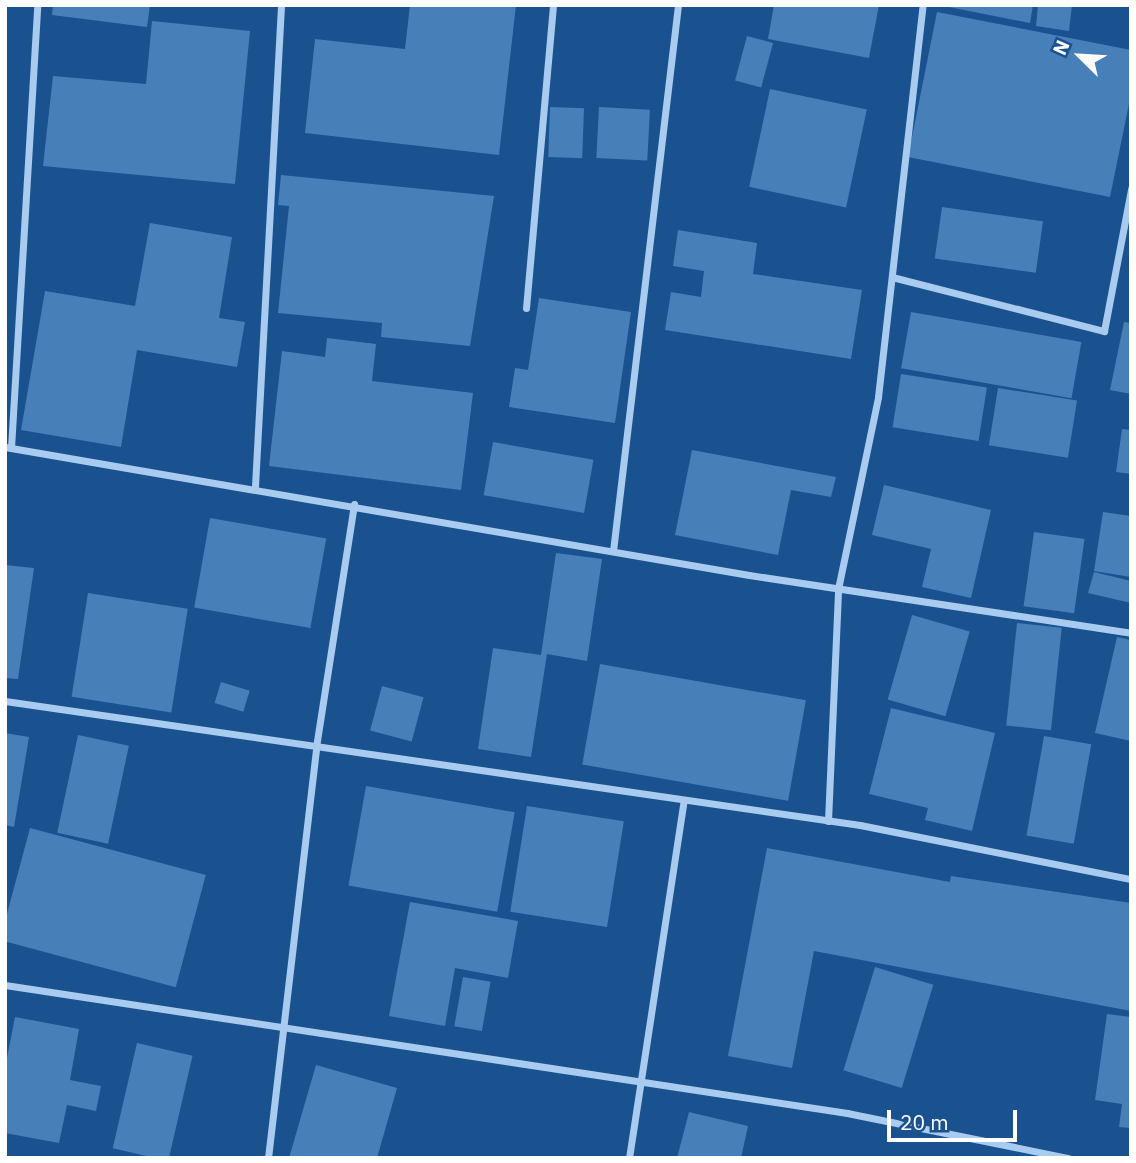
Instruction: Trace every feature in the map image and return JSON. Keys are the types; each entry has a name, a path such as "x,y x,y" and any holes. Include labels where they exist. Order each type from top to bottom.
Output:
{"street":[{"path":"37,5 8,447 255,486 838,589 1131,634"},
{"path":"255,486 281,5"},
{"path":"526,308 553,5"},
{"path":"613,551 678,5"},
{"path":"828,821 838,589 878,397 923,5"},
{"path":"892,277 1104,331 1131,189"},
{"path":"268,1158 316,747 354,504"},
{"path":"5,701 828,821 1131,878"},
{"path":"629,1158 684,800"},
{"path":"5,985 848,1113 1068,1158"}],"building":[{"path":"53,5 150,5 147,27 52,15"},
{"path":"410,5 516,5 499,155 305,133 315,39 405,49"},
{"path":"774,5 879,5 869,58 768,39"},
{"path":"939,5 1033,5 1030,23"},
{"path":"1038,5 1072,5 1069,31 1036,26"},
{"path":"937,12 1131,50 1131,94 1110,197 908,157"},
{"path":"152,21 250,31 235,184 43,166 53,76 146,84"},
{"path":"747,36 773,43 761,87 735,80"},
{"path":"770,89 867,110 846,207 749,187"},
{"path":"550,107 584,108 582,158 548,157"},
{"path":"599,107 650,110 647,161 596,158"},
{"path":"281,175 494,196 470,346 381,337 382,323 278,313 289,206 278,205"},
{"path":"942,207 1043,221 1036,273 935,258"},
{"path":"150,223 232,237 219,318 245,322 237,367 137,350 121,447 21,430 45,291 135,306"},
{"path":"678,230 757,243 753,274 862,290 851,359 665,330 671,292 701,297 704,271 673,266"},
{"path":"539,298 631,312 615,423 509,407 515,368 528,370"},
{"path":"911,312 1081,342 1071,398 901,368"},
{"path":"1124,322 1131,323 1131,394 1110,390"},
{"path":"327,338 376,344 372,381 473,393 461,490 269,466 282,351 325,357"},
{"path":"901,374 987,388 978,441 893,427"},
{"path":"998,388 1077,401 1068,458 989,445"},
{"path":"1122,429 1131,430 1131,474 1116,472"},
{"path":"493,442 593,460 584,513 484,495"},
{"path":"692,450 836,477 831,497 791,490 778,555 675,535"},
{"path":"884,485 991,510 971,598 922,587 931,549 872,535"},
{"path":"1103,512 1131,516 1131,577 1094,571"},
{"path":"210,518 326,538 310,628 194,608"},
{"path":"1034,532 1085,539 1074,613 1024,606"},
{"path":"556,553 602,559 587,661 547,654 531,757 478,749 493,648 541,655"},
{"path":"5,565 34,568 18,679 5,678"},
{"path":"1094,572 1131,581 1131,603 1088,593"},
{"path":"88,593 188,609 171,713 72,697"},
{"path":"912,615 970,632 945,716 888,700"},
{"path":"1017,623 1062,628 1051,730 1006,725"},
{"path":"1117,637 1131,640 1131,741 1095,733"},
{"path":"600,664 806,700 788,801 582,764"},
{"path":"221,682 250,691 243,712 215,703"},
{"path":"382,686 424,697 412,742 370,730"},
{"path":"891,708 995,733 972,831 925,820 928,808 869,794"},
{"path":"5,733 29,737 14,827 5,825"},
{"path":"78,735 129,746 108,844 57,833"},
{"path":"1044,736 1091,744 1074,844 1026,835"},
{"path":"366,786 515,812 497,912 348,885"},
{"path":"527,806 624,821 607,927 510,912"},
{"path":"30,828 206,875 176,987 5,941 5,921"},
{"path":"767,848 950,882 951,876 1131,903 1131,1011 814,951 792,1068 728,1056"},
{"path":"410,902 518,921 508,978 455,968 445,1026 389,1016"},
{"path":"875,967 933,985 902,1088 843,1070"},
{"path":"463,977 491,982 482,1031 454,1026"},
{"path":"1107,1014 1131,1017 1131,1128 1119,1127 1122,1104 1095,1100"},
{"path":"15,1017 79,1029 70,1080 101,1086 96,1111 67,1105 59,1143 5,1133 5,1068"},
{"path":"137,1043 193,1056 169,1158 155,1158 113,1148"},
{"path":"316,1065 397,1088 377,1158 289,1158"},
{"path":"689,1112 748,1126 741,1158 677,1158"}]}
